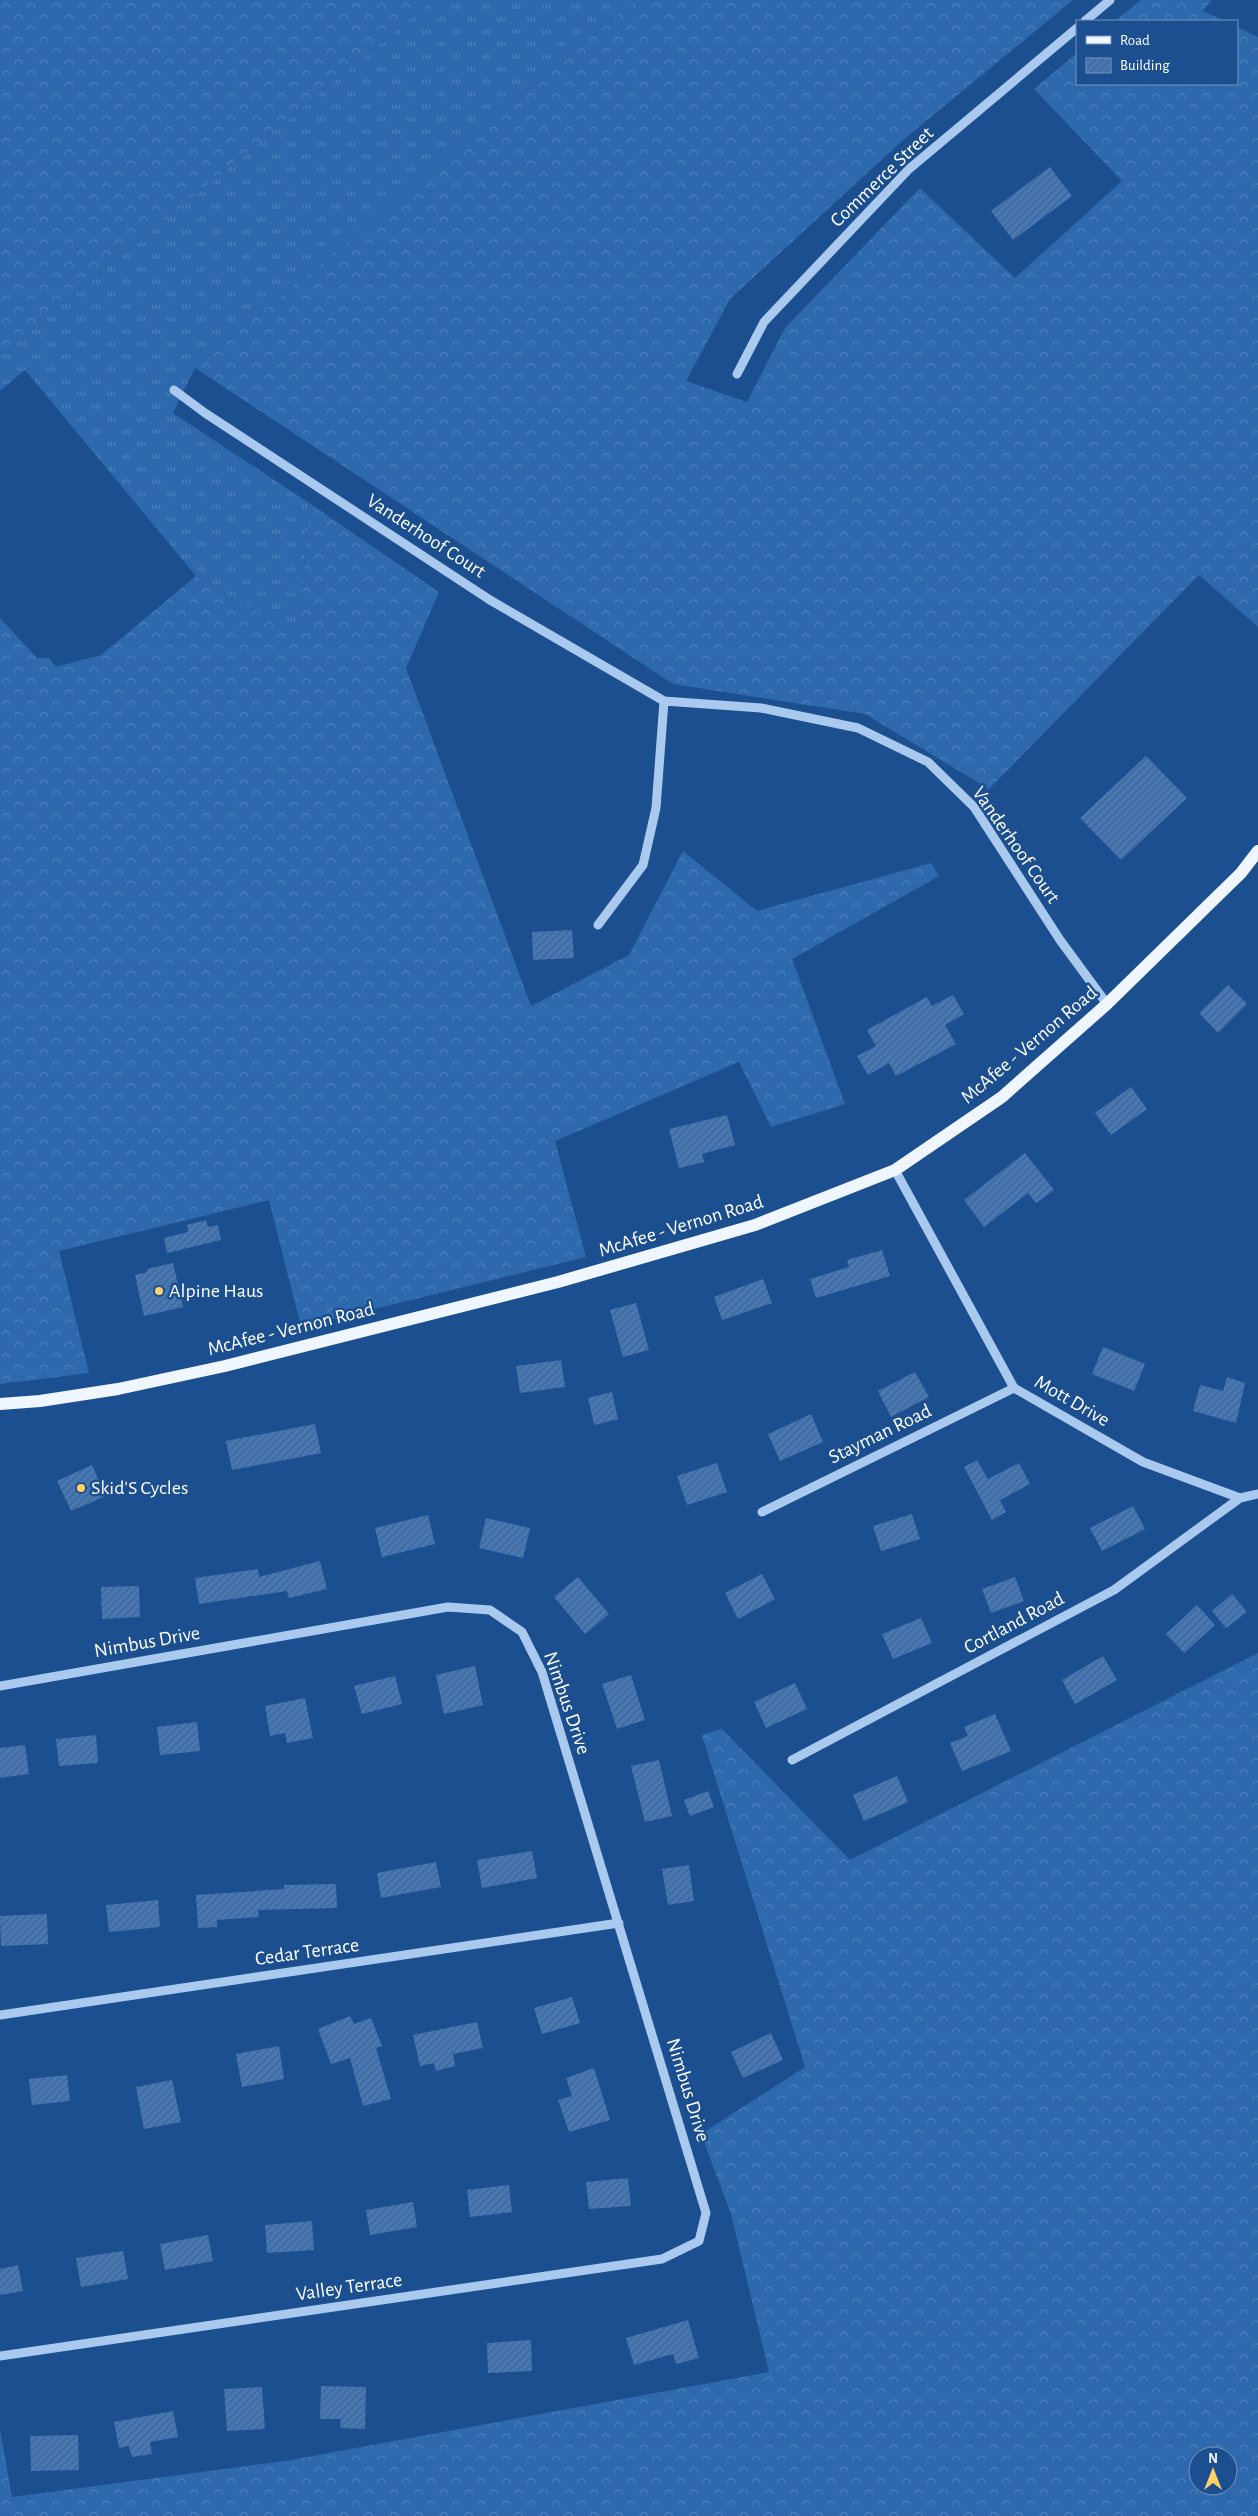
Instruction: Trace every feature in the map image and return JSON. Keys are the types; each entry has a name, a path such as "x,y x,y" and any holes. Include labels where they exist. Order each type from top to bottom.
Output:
{"main road":[{"name":"McAfee - Vernon Road","path":"0,1404 40,1401 118,1389 225,1366 558,1282 756,1225 895,1170 1002,1097 1108,1004 1241,873 1258,851"}],"street":[{"path":"1086,20 1110,0"},
{"name":"Commerce Street","path":"737,374 764,322 909,169 1076,29"},
{"name":"Vanderhoof Court","path":"174,390 205,413 490,600 664,701 761,708 858,728 928,762 974,807 1060,940 1108,1004"},
{"path":"598,925 643,865 656,808 664,701"},
{"name":"Mott Drive","path":"895,1170 1014,1388 1143,1462 1240,1498"},
{"name":"Stayman Road","path":"762,1512 1014,1388"},
{"path":"1240,1498 1258,1494"},
{"name":"Cortland Road","path":"792,1760 1114,1590 1240,1498"},
{"name":"Nimbus Drive","path":"0,1686 448,1607 490,1610 522,1632 542,1672 706,2213 699,2241"},
{"name":"Cedar Terrace","path":"0,2015 619,1923"},
{"name":"Valley Terrace","path":"0,2356 662,2259 699,2241"}],"green space":[{"path":"0,0 433,0 0,356"},
{"path":"433,0 636,0 195,368 173,413 309,503 299,636 196,576 25,370 0,391 0,356"},
{"path":"636,0 1073,0 903,140 730,299 686,381 747,402 785,328 920,188 1015,278 1122,181 1034,89 1076,54 1076,85 1238,85 1238,27 1258,37 1258,627 1199,575 989,789 865,714 673,684 195,368"},
{"path":"1141,0 1212,0 1203,11 1223,20 1116,20"},
{"path":"309,503 439,592 406,668 531,1006 629,955 683,851 757,911 931,863 939,876 792,959 845,1104 771,1127 739,1062 555,1141 586,1257 301,1327 269,1200 59,1251 89,1373 0,1384 0,618 37,658 49,658 56,667 101,655 196,576 299,636"},
{"path":"1258,1653 1258,2516 0,2516 0,2429 12,2497 285,2461 769,2372 731,2214 701,2134 805,2067 702,1735 722,1729 850,1860"}],"building":[{"path":"1050,167 1072,196 1013,240 991,211"},
{"path":"1146,756 1187,798 1121,860 1080,818"},
{"path":"572,930 574,958 533,960 532,932"},
{"path":"1228,985 1247,1004 1218,1033 1199,1013"},
{"path":"953,995 964,1014 945,1025 956,1044 896,1076 889,1063 868,1075 857,1056 876,1046 867,1030 927,997 932,1006"},
{"path":"1131,1087 1147,1109 1111,1135 1095,1113"},
{"path":"727,1115 735,1145 702,1154 704,1162 679,1168 669,1129"},
{"path":"1025,1153 1054,1190 1036,1203 1028,1193 984,1227 964,1200"},
{"path":"206,1220 208,1227 218,1225 221,1240 167,1253 164,1238 188,1232 187,1225"},
{"path":"882,1250 890,1276 816,1298 810,1279 849,1267 847,1260"},
{"name":"Alpine Haus","path":"173,1263 183,1307 144,1316 135,1275 147,1272 147,1269"},
{"path":"763,1279 772,1303 722,1320 714,1297"},
{"path":"636,1303 649,1350 623,1357 610,1310"},
{"path":"1103,1347 1145,1364 1134,1391 1092,1374"},
{"path":"561,1360 565,1387 520,1393 516,1366"},
{"path":"915,1372 929,1397 891,1417 878,1391"},
{"path":"1227,1377 1245,1383 1236,1423 1193,1411 1200,1385 1223,1391"},
{"path":"612,1392 618,1419 594,1425 588,1398"},
{"path":"811,1414 823,1442 780,1461 768,1434"},
{"path":"315,1424 321,1453 232,1470 226,1441"},
{"path":"977,1460 988,1479 1019,1463 1030,1484 1000,1500 1006,1512 992,1520 964,1467"},
{"path":"717,1463 727,1492 687,1505 677,1476"},
{"name":"Skid'S Cycles","path":"92,1465 106,1496 71,1511 57,1481"},
{"path":"1133,1506 1145,1529 1102,1551 1090,1528"},
{"path":"912,1514 920,1539 881,1551 873,1526"},
{"path":"428,1515 435,1544 382,1557 375,1528"},
{"path":"486,1518 530,1528 523,1558 479,1548"},
{"path":"320,1561 327,1589 289,1598 287,1591 199,1604 195,1578 258,1569 259,1577"},
{"path":"762,1574 775,1599 738,1619 725,1593"},
{"path":"578,1577 609,1614 585,1634 554,1597"},
{"path":"1015,1577 1024,1601 991,1613 982,1589"},
{"path":"139,1586 140,1617 102,1619 101,1587"},
{"path":"1232,1594 1247,1612 1226,1628 1212,1611"},
{"path":"1197,1605 1215,1625 1184,1653 1166,1634"},
{"path":"921,1618 932,1643 893,1659 882,1634"},
{"path":"1103,1656 1117,1680 1075,1704 1062,1680"},
{"path":"475,1666 483,1705 444,1714 436,1675"},
{"path":"631,1675 645,1720 617,1729 602,1684"},
{"path":"395,1676 402,1704 362,1714 354,1686"},
{"path":"795,1683 807,1709 766,1728 754,1702"},
{"path":"305,1698 313,1738 287,1743 285,1733 270,1736 265,1706"},
{"path":"995,1714 1011,1751 962,1771 950,1743 968,1736 964,1727"},
{"path":"197,1722 200,1751 160,1755 157,1727"},
{"path":"96,1735 98,1763 59,1766 56,1739"},
{"path":"25,1745 29,1774 0,1778 0,1748"},
{"path":"659,1760 672,1816 645,1822 631,1766"},
{"path":"897,1776 908,1802 864,1821 853,1795"},
{"path":"708,1791 714,1807 690,1816 684,1800"},
{"path":"532,1851 537,1878 482,1888 477,1860"},
{"path":"436,1862 441,1887 381,1898 377,1873"},
{"path":"689,1865 694,1901 668,1905 662,1869"},
{"path":"336,1884 337,1908 258,1910 259,1917 217,1920 217,1927 198,1928 196,1895 284,1889 284,1885"},
{"path":"158,1900 160,1927 109,1932 106,1905"},
{"path":"47,1914 48,1944 1,1946 0,1916"},
{"path":"572,1997 580,2023 542,2034 534,2008"},
{"path":"350,2016 354,2024 371,2018 382,2046 376,2048 391,2099 363,2106 350,2058 331,2064 318,2029"},
{"path":"477,2022 483,2048 453,2054 455,2066 436,2071 434,2063 420,2066 413,2035"},
{"path":"771,2033 783,2060 743,2078 731,2052"},
{"path":"279,2046 284,2079 242,2087 236,2054"},
{"path":"594,2068 610,2120 569,2132 558,2100 572,2096 566,2078"},
{"path":"67,2075 70,2101 32,2105 29,2079"},
{"path":"172,2080 181,2122 144,2129 136,2087"},
{"path":"628,2178 631,2206 589,2209 586,2182"},
{"path":"509,2185 512,2212 470,2217 467,2190"},
{"path":"413,2202 417,2227 370,2235 366,2210"},
{"path":"312,2221 314,2250 267,2253 265,2225"},
{"path":"208,2235 213,2261 165,2270 160,2244"},
{"path":"123,2251 128,2279 81,2287 76,2258"},
{"path":"18,2265 23,2291 0,2295 0,2269"},
{"path":"688,2320 699,2358 676,2364 673,2354 634,2365 626,2338"},
{"path":"531,2340 532,2371 488,2373 487,2343"},
{"path":"321,2386 366,2387 365,2429 340,2428 341,2419 320,2419"},
{"path":"262,2387 265,2429 227,2431 224,2389"},
{"path":"173,2411 178,2437 150,2442 152,2454 132,2457 129,2446 119,2448 114,2422"},
{"path":"78,2435 79,2470 31,2471 30,2436"}],"place":[{"name":"Alpine Haus","path":"159,1291"},
{"name":"Skid'S Cycles","path":"81,1488"}]}
